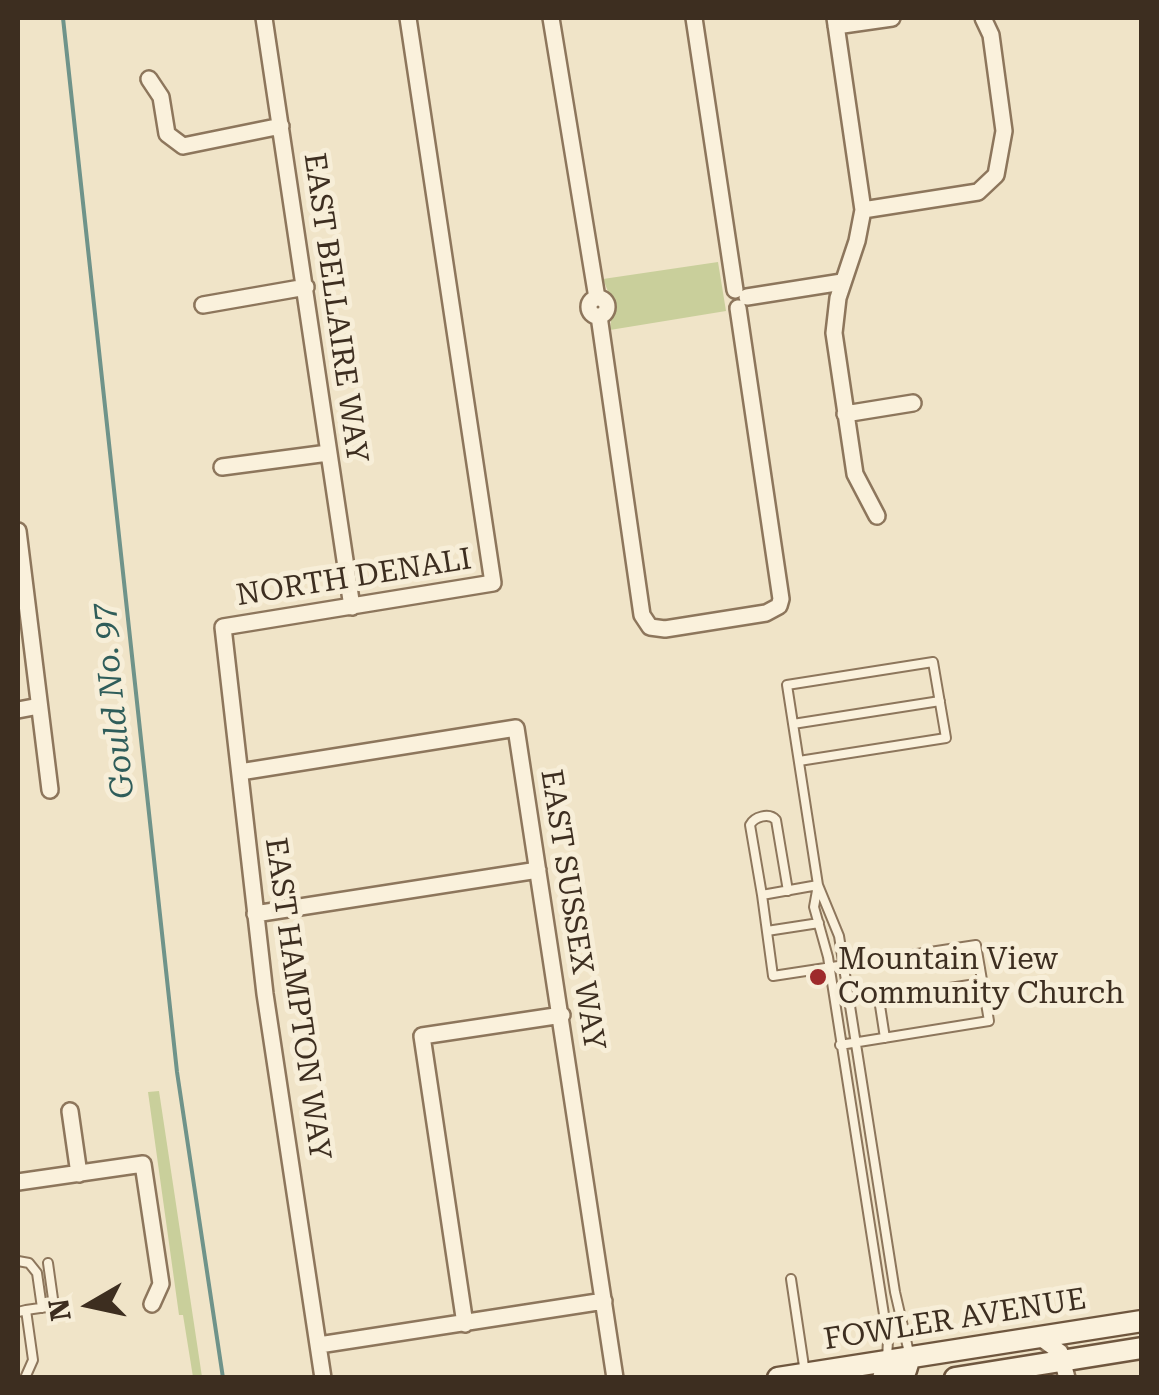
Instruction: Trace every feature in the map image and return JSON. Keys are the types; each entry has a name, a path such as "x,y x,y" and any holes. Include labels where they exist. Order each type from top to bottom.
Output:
{"main road":[{"name":"FOWLER AVENUE","path":"910,1357 1142,1321"},
{"path":"1066,1369 1071,1346 1142,1334"},
{"name":"FOWLER AVENUE","path":"955,1378 1066,1369 1142,1348"},
{"path":"885,1369 906,1370 910,1357"},
{"name":"FOWLER AVENUE","path":"778,1378 885,1369"}],"street":[{"name":"EAST BELLAIRE WAY","path":"264,18 352,606"},
{"name":"NORTH DENALI","path":"223,627 493,583 408,18"},
{"path":"551,18 597,298 607,305 600,316 642,615 650,628 665,629 766,613 779,606 781,591 740,298 694,18"},
{"path":"877,516 855,474 834,334 842,282 863,210 836,22 892,18"},
{"path":"863,210 978,192 996,175 1004,131 991,35 983,18"},
{"path":"149,79 161,97 167,134 182,146 281,126"},
{"path":"740,298 842,282"},
{"path":"204,305 306,287"},
{"path":"845,414 913,403"},
{"path":"222,467 328,453"},
{"path":"18,531 50,790"},
{"name":"EAST HAMPTON WAY","path":"223,627 255,914 324,1378"},
{"path":"18,710 39,706"},
{"name":"EAST SUSSEX WAY","path":"240,772 516,728 616,1378"},
{"path":"255,914 538,870"},
{"path":"465,1324 422,1036 562,1015"},
{"path":"70,1112 79,1174"},
{"path":"18,1182 143,1164 161,1284 152,1304"},
{"path":"319,1346 604,1301"},
{"path":"1039,1337 1054,1346 1066,1369"}],"lane":[{"path":"799,761 946,738 934,662 787,685 818,885 838,936 894,1292 910,1357"},
{"path":"793,724 940,701"},
{"path":"788,891 776,820 768,816 757,818 750,825 773,976 976,945 989,1021 840,1046"},
{"path":"762,895 818,885"},
{"path":"818,885 814,907 829,968 888,1340 885,1369"},
{"path":"767,931 819,923"},
{"path":"885,1038 879,999 982,983"},
{"path":"861,1172 876,1170"},
{"path":"18,1261 29,1263 37,1272 42,1308"},
{"path":"24,1378 33,1360 22,1311 55,1302 48,1263"},
{"path":"791,1280 805,1374"}],"green space":[{"path":"718,262 726,311 610,330 613,304 603,279"},
{"path":"159,1091 202,1377 193,1377 183,1315 179,1315 148,1092"}],"waterway":[{"name":"Gould No. 97","path":"63,18 177,1072 223,1378"}],"place":[{"name":"Mountain View Community Church","path":"818,977"}]}
